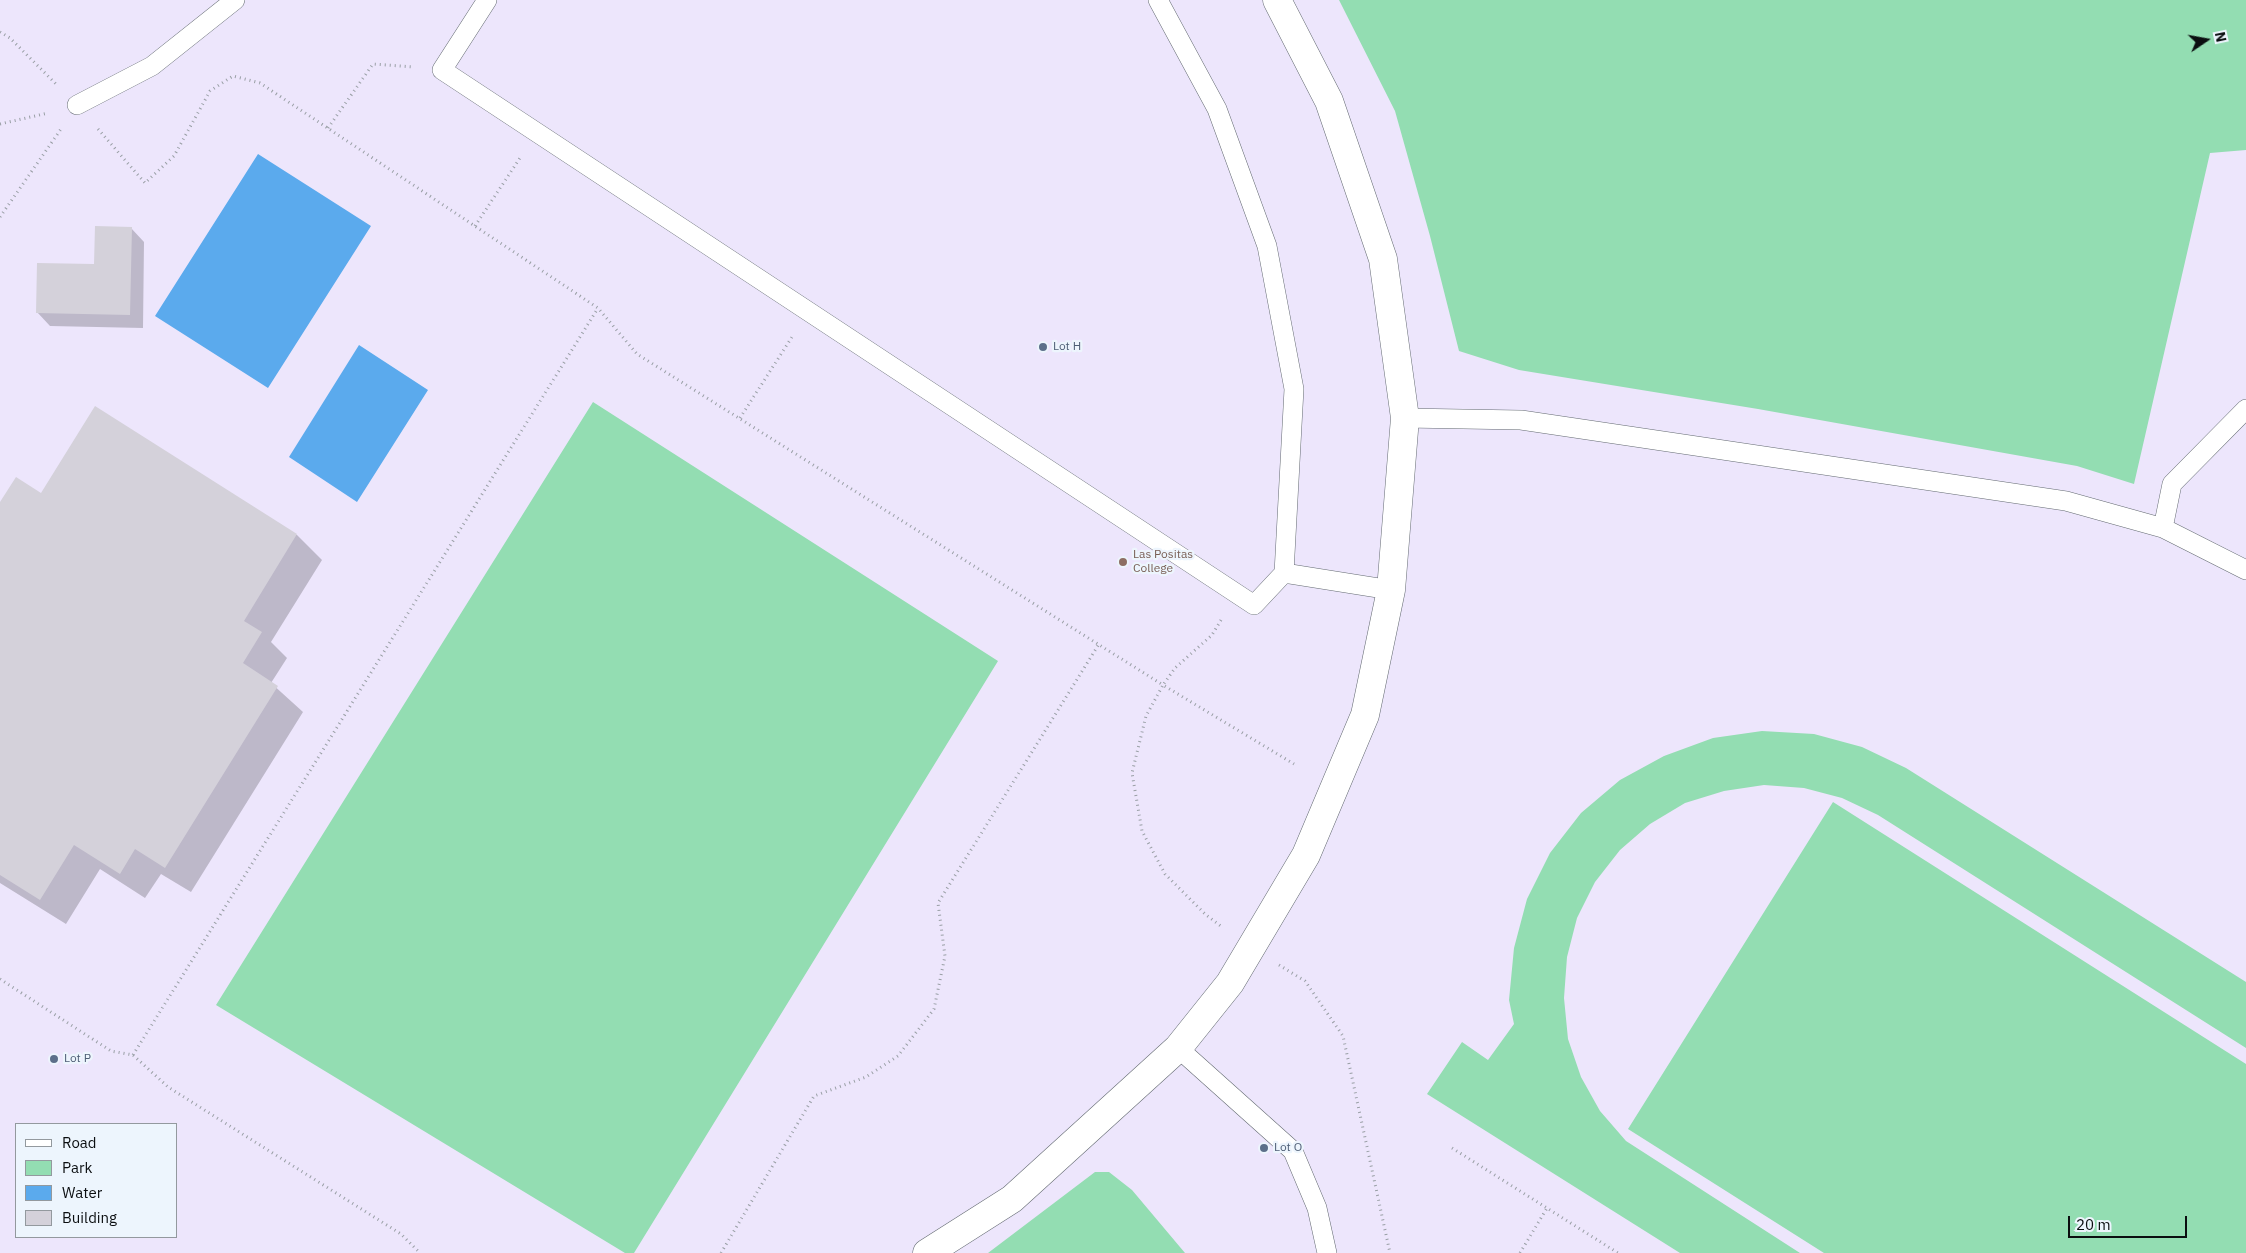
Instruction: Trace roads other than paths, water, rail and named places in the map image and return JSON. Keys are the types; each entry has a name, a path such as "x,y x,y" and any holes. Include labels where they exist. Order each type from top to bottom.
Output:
{"street":[{"path":"927,1253 1012,1199 1178,1048 1230,984 1306,855 1365,715 1391,590 1405,418 1383,259 1329,101 1277,0"}],"lane":[{"path":"77,105 152,66 235,0"},
{"path":"487,0 442,70 1254,605 1284,574 1294,390 1267,246 1217,109 1158,0"},
{"path":"2163,528 2172,484 2246,409"},
{"path":"1405,418 1521,420 2066,501 2163,528 2246,570"},
{"path":"1284,574 1391,590"},
{"path":"1178,1048 1293,1151 1316,1208 1327,1253"}],"water":[{"path":"258,154 371,226 268,388 155,316"},
{"path":"359,345 428,390 357,502 289,457"}],"place":[{"name":"Lot H","path":"1043,347"},
{"name":"Las Positas College","path":"1123,562"},
{"name":"Lot P","path":"54,1059"},
{"name":"Lot O","path":"1264,1148"}]}
